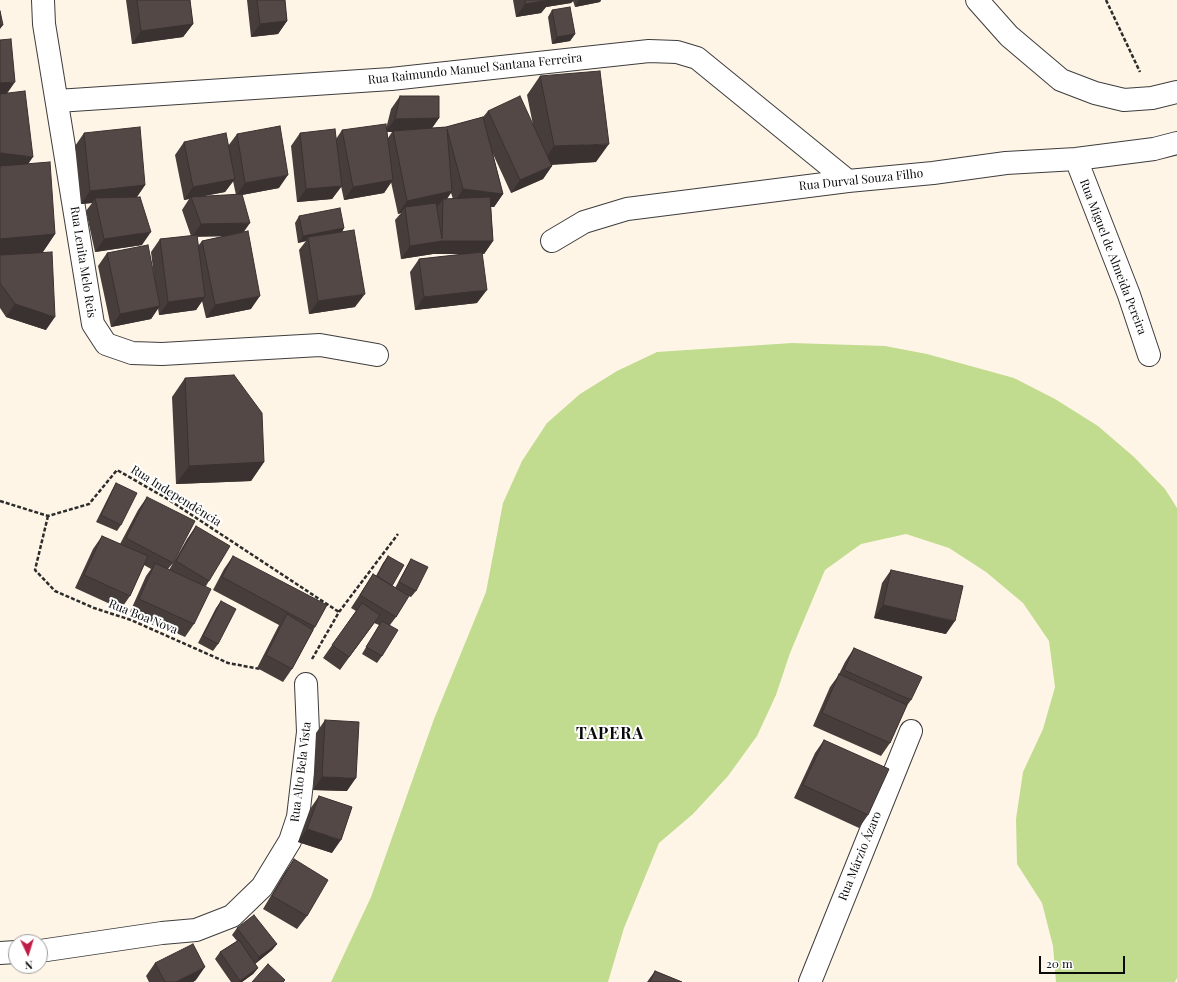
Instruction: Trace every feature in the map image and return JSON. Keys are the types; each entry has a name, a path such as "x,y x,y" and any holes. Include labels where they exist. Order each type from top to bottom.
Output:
{"street":[{"name":"Rua Lenita Melo Reis","path":"43,0 44,24 93,324 106,344 132,353 162,354 320,345 377,355"},
{"path":"977,0 1009,36 1061,80 1095,93 1124,100 1152,98 1177,92"},
{"name":"Rua Raimundo Manuel Santana Ferreira","path":"57,101 391,79 649,51 677,52 697,58 848,181"},
{"name":"Rua Durval Souza Filho","path":"552,241 584,222 627,209 1006,163 1076,158 1154,149 1177,143"},
{"name":"Rua Miguel de Almeida Pereira","path":"1076,158 1129,295 1149,355"},
{"name":"Rua Alto Bela Vista","path":"48,950 162,933 196,930 232,916 262,887 290,841 298,817 308,732 306,684"},
{"name":"Rua Márzio Ázaro","path":"810,982 911,731"}],"path":[{"path":"1106,0 1152,98"},
{"name":"Rua Independência","path":"48,516 89,504 117,470 166,498 339,612"},
{"path":"0,501 48,516"},
{"name":"Rua Boa Nova","path":"48,516 35,570 55,591 94,608 131,620 228,664 264,670"},
{"path":"306,684 308,666 339,612 398,534"}],"green space":[{"path":"792,343 885,346 927,354 1014,378 1055,399 1098,426 1134,457 1165,489 1177,508 1177,978 1175,982 1056,982 1053,946 1042,903 1017,864 1016,819 1023,772 1043,729 1055,687 1049,641 1023,603 986,572 949,548 906,534 861,544 825,570 790,653 776,695 757,736 728,776 693,814 659,843 624,928 608,982 331,982 371,897 434,719 486,592 503,503 522,461 547,423 580,394 617,371 657,352"}],"building":[{"path":"137,0 190,0 193,24 141,31"},
{"path":"257,0 285,0 287,21 260,24"},
{"path":"525,0 551,0 525,4"},
{"path":"570,7 575,34 557,37 552,10"},
{"path":"0,11 3,25 0,25"},
{"path":"11,39 15,82 0,83 0,40"},
{"path":"600,71 609,144 554,146 540,76"},
{"path":"25,91 33,157 0,153 0,94"},
{"path":"400,96 439,96 439,118 395,119"},
{"path":"520,96 552,166 520,180 488,111"},
{"path":"483,117 503,194 463,189 447,129 452,191 407,201 393,131 446,127"},
{"path":"386,124 393,180 353,187 342,130"},
{"path":"280,126 288,175 245,183 237,134"},
{"path":"140,127 145,185 90,191 84,133"},
{"path":"335,129 342,186 306,189 300,133"},
{"path":"226,133 235,179 193,187 184,142"},
{"path":"50,162 55,234 0,239 0,166"},
{"path":"242,194 250,223 201,224 191,197"},
{"path":"140,197 151,232 104,239 95,198"},
{"path":"490,197 493,241 442,241 410,246 405,207 436,203 442,239 443,199"},
{"path":"340,208 344,228 303,236 299,216"},
{"path":"354,230 365,294 318,301 308,237"},
{"path":"248,231 260,296 215,305 202,241"},
{"path":"197,235 205,297 168,302 160,239"},
{"path":"148,245 160,306 120,314 107,253"},
{"path":"52,252 55,317 15,304 0,283 0,255"},
{"path":"482,252 487,290 424,297 419,259"},
{"path":"234,375 262,413 264,462 189,466 185,378"},
{"path":"116,483 137,493 121,525 101,515"},
{"path":"147,497 195,521 173,563 126,538"},
{"path":"196,526 230,546 209,581 176,561"},
{"path":"102,536 148,556 130,596 84,575"},
{"path":"233,556 327,605 315,627 222,577"},
{"path":"388,556 404,565 392,586 377,576"},
{"path":"411,559 428,567 416,591 399,582"},
{"path":"155,563 211,589 194,624 139,599"},
{"path":"891,570 963,586 955,621 883,605"},
{"path":"373,574 409,596 396,617 360,595"},
{"path":"221,601 236,609 218,644 203,636"},
{"path":"362,603 380,615 349,657 332,645"},
{"path":"287,614 313,630 292,669 266,655"},
{"path":"382,621 398,630 382,656 366,647"},
{"path":"854,648 922,677 911,700 844,670"},
{"path":"839,674 907,705 890,743 822,713"},
{"path":"325,720 359,722 356,778 322,777"},
{"path":"824,740 889,769 868,815 803,785"},
{"path":"319,796 352,807 341,840 307,829"},
{"path":"294,859 328,880 307,916 272,896"},
{"path":"254,915 277,944 259,957 237,928"},
{"path":"239,940 258,968 240,981 220,952"},
{"path":"193,944 205,967 176,982 165,982 155,963"},
{"path":"268,964 285,980 283,982 252,982"},
{"path":"655,971 682,982 650,982"}],"district":[{"name":"TAPERA","path":"610,734"}]}
